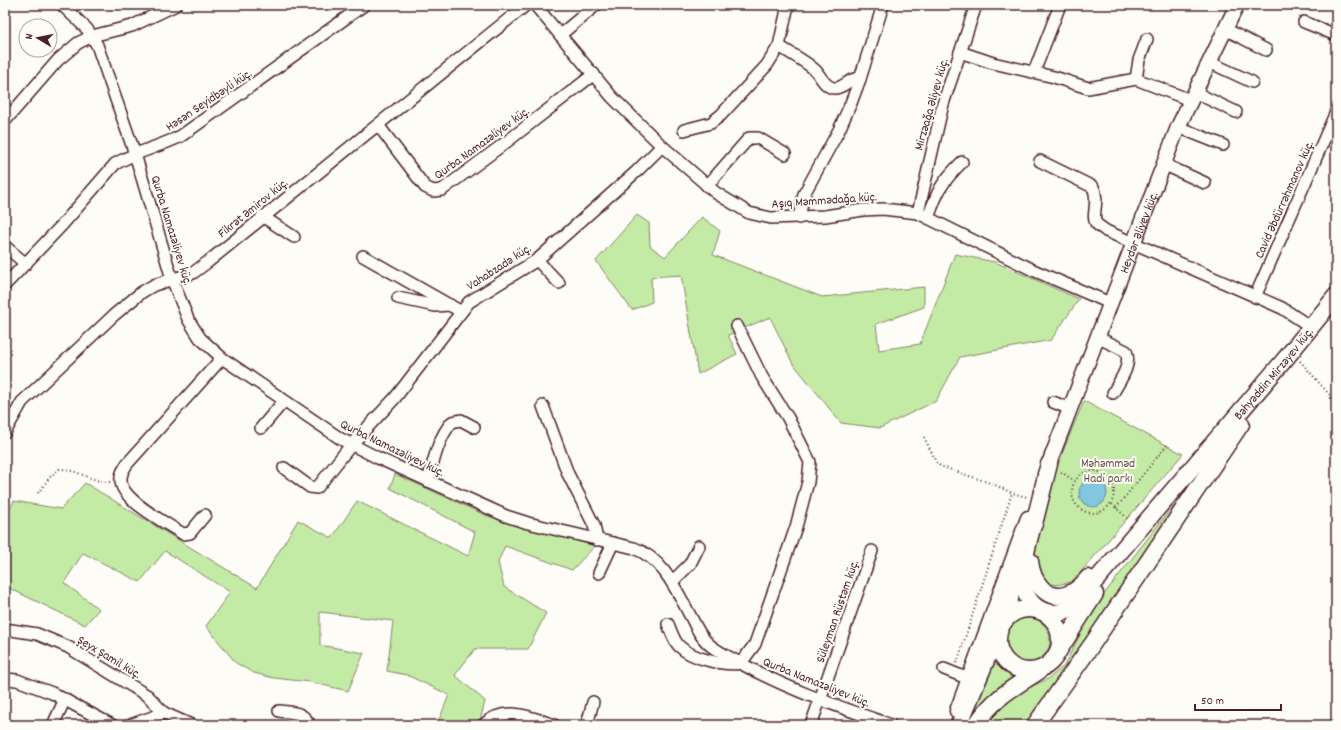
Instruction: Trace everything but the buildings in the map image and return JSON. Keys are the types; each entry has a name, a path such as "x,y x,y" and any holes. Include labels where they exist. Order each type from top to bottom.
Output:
{"highway":[{"name":"Bəhyəddin Mirzəyev küç.","path":"1209,448 1289,355 1336,296"},
{"path":"1035,725 1289,355"},
{"path":"1036,514 1030,559 1034,580 1040,588 1050,593 1060,595 1068,594 1086,580 1209,448"},
{"path":"959,725 1001,626 1006,618 1018,611 1032,609 1057,614 1068,610 1076,603 1209,448"},
{"path":"976,725 989,706 1002,694 1051,661 1097,591 1209,448"},
{"path":"1001,626 998,634 999,648 1005,661 1012,667 1030,671 1051,661 1058,650 1059,631 1055,623 1031,604 1027,598 1024,587 1024,562 1049,464"}],"main road":[{"name":"Heydər Əliyev küç.","path":"1024,528 1178,127 1237,5"},
{"path":"1001,626 1012,594 1018,553 1024,528"},
{"path":"952,725 1024,528"}],"street":[{"name":"Qurba Namazəliyev küç.","path":"62,5 92,36 102,57 135,154 172,279 188,319 200,338 222,358 351,445 428,481 506,516 528,523 645,552 662,568 672,582 704,640 722,653 782,684 820,700 890,725"},
{"name":"Həsən Seyidbəyli küç.","path":"5,285 63,224 109,170 126,158 160,146 181,136 364,5"},
{"name":"Fikrət Əmirov küç.","path":"5,432 22,402 114,314 142,292 154,285 193,272 526,5"},
{"name":"Aşıq Məmmədağa küç.","path":"535,5 612,97 662,146 707,186 753,215 771,218 799,218 870,210 895,210 923,215 1033,270 1110,303"},
{"path":"560,35 596,5"},
{"path":"799,218 799,208 804,194 839,130 860,79 883,5"},
{"name":"Mirzəağa Əliyev küç.","path":"923,215 934,135 976,5"},
{"path":"1034,72 1060,5"},
{"path":"5,121 69,49 92,36 120,30 170,7"},
{"path":"684,130 711,122 721,114 762,71 779,46 785,7"},
{"path":"1304,22 1336,35"},
{"path":"1225,30 1266,50"},
{"path":"1136,79 1139,60 1147,39"},
{"path":"779,46 806,64 826,84 830,86 841,86 855,78 860,79"},
{"path":"960,52 993,63 1034,72 1088,88 1136,79 1192,96 1236,112"},
{"path":"1209,62 1252,82"},
{"name":"Qurba Namazəliyev küç.","path":"378,125 425,187 433,191 442,190 594,74"},
{"name":"Cavid Əbdürrəhmanov küç.","path":"1255,297 1336,112"},
{"path":"1178,127 1223,145"},
{"path":"707,186 749,138 758,138 785,154"},
{"name":"Vahabzadə küç.","path":"284,468 310,487 317,488 351,445 409,380 460,311 480,294 537,260 637,171 662,146"},
{"path":"1040,161 1093,187 1097,200 1094,216 1096,223 1106,231 1282,308 1311,327"},
{"path":"923,215 945,179 962,162"},
{"path":"1163,164 1205,183"},
{"path":"262,216 294,238"},
{"path":"7,248 26,264"},
{"path":"363,256 460,311"},
{"path":"537,260 559,283"},
{"path":"398,298 435,306 451,305"},
{"path":"668,624 678,645 684,651 723,664 741,663 755,644 796,527 808,482 810,462 788,418 762,377 737,326"},
{"path":"1097,337 1126,351 1128,358 1127,365 1113,393"},
{"path":"205,515 190,533 183,534 136,503 127,495 120,481 122,472 127,464 222,358"},
{"path":"261,428 284,401"},
{"path":"1054,402 1070,409"},
{"path":"543,406 568,474 594,525 597,540"},
{"path":"428,481 443,432 452,422 461,420 474,428"},
{"path":"599,573 613,543"},
{"path":"672,582 690,564 699,546"},
{"name":"Süleyman Rüstəm küç.","path":"811,725 872,551"},
{"name":"Şeyx Şamil küç.","path":"5,630 37,634 68,647 148,696 164,713 191,725"},
{"path":"949,671 969,678"},
{"path":"5,679 17,680 65,699 112,725"},
{"path":"53,725 65,699"},
{"path":"587,725 593,702"},
{"path":"279,711 300,714 305,717 310,725"},
{"path":"130,725 164,713"},
{"path":"483,725 497,714 510,713 554,725"}],"path":[{"path":"1289,355 1336,402"},
{"path":"924,437 937,464 940,466 993,484 1012,493 1036,498"},
{"path":"1116,508 1167,445"},
{"path":"38,493 50,477 59,469 67,469 100,481 120,481"},
{"path":"1089,471 1097,471 1105,474 1111,480 1114,488 1115,496 1112,504 1106,510 1098,513 1090,514 1082,511 1076,505 1072,497 1072,489 1075,481 1081,475 1089,471"},
{"path":"949,671 1012,493"},
{"path":"1112,504 1128,519"}],"green space":[{"path":"637,215 649,223 650,246 665,257 702,217 720,231 713,255 822,297 924,287 924,307 876,324 879,350 920,344 955,254 995,262 1079,299 1051,340 960,357 936,401 880,428 841,423 792,362 770,317 728,335 737,354 698,374 681,275 651,277 652,302 632,310 596,261"},
{"name":"Məhəmməd Hadi parkı","path":"1084,401 1183,454 1073,581 1061,584 1049,584 1042,579 1036,565 1036,544 1041,519 1058,464"},
{"path":"1209,460 1026,725 984,725 1003,703 1021,691 1048,679 1064,666 1094,607"},
{"path":"395,474 485,515 595,546 572,570 505,546 498,562 504,587 546,613 528,649 475,649 455,675 485,701 479,725 437,725 449,695 407,675 387,671 393,621 320,612 320,645 364,653 348,691 310,682 274,678 254,673 236,663 206,626 230,592 165,551 140,582 83,553 64,583 99,609 85,625 5,586 5,519 14,501 61,509 85,483 257,588 298,520 332,538 357,501 468,556 475,532 390,488"},
{"path":"1028,618 1040,622 1046,628 1050,640 1046,652 1040,658 1028,662 1016,658 1010,652 1006,640 1010,628 1016,622"},
{"path":"994,663 1012,677 986,702 969,725 966,725"}],"water":[{"path":"1093,479 1099,480 1103,483 1106,487 1106,499 1103,503 1099,506 1093,507 1087,506 1083,503 1080,499 1079,493 1080,487 1083,483 1087,480"}]}
